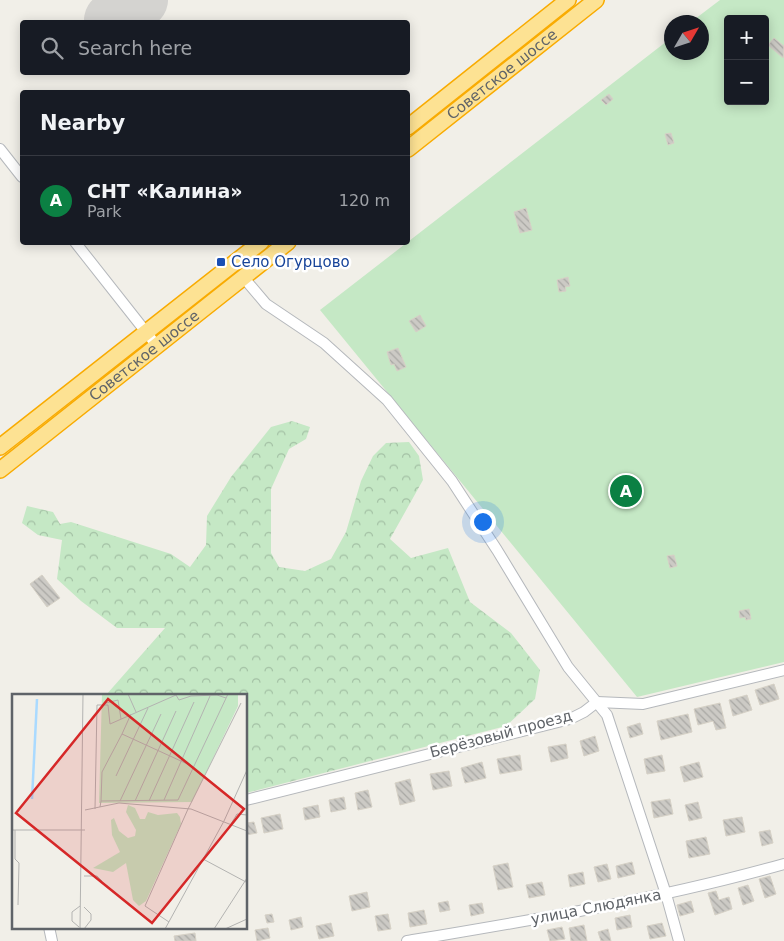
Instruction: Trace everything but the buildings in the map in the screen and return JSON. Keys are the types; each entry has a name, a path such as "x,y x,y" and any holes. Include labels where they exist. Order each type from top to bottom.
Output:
{"highway":[{"name":"Советское шоссе","path":"410,125 568,0"},
{"name":"Советское шоссе","path":"410,146 596,0"},
{"name":"Советское шоссе","path":"0,447 256,245"},
{"name":"Советское шоссе","path":"0,470 284,245"}],"street":[{"path":"0,148 20,174"},
{"path":"77,245 157,346"},
{"path":"244,278 266,304 324,343 388,400 452,481 498,550 568,667 607,715 666,894 679,941"},
{"path":"596,702 643,704 784,670"},
{"name":"Берёзовый проезд","path":"248,799 570,719 584,712 596,702"},
{"name":"улица Слюдянка","path":"407,941 438,938 666,894 784,864"},
{"path":"49,928 52,941"}],"green space":[{"path":"720,0 784,0 784,662 637,697 320,310 404,245 410,245 410,240 664,43 664,60 709,60 709,15 700,15"},
{"path":"292,421 310,427 306,439 289,449 271,489 271,553 279,567 305,571 331,559 346,532 361,481 373,456 386,443 409,442 419,456 423,480 390,539 411,558 448,548 470,602 511,633 540,670 535,699 506,726 248,792 248,694 107,694 165,628 117,628 81,601 57,579 62,540 38,535 22,523 27,506 53,512 60,524 71,522 171,554 190,567 206,545 207,516 231,477 271,427"}],"runway":[{"path":"112,20 140,0"}],"place":[{"name":"Село Огурцово","path":"221,262"},
{"name":"СНТ «Калина»","path":"626,491"}]}
